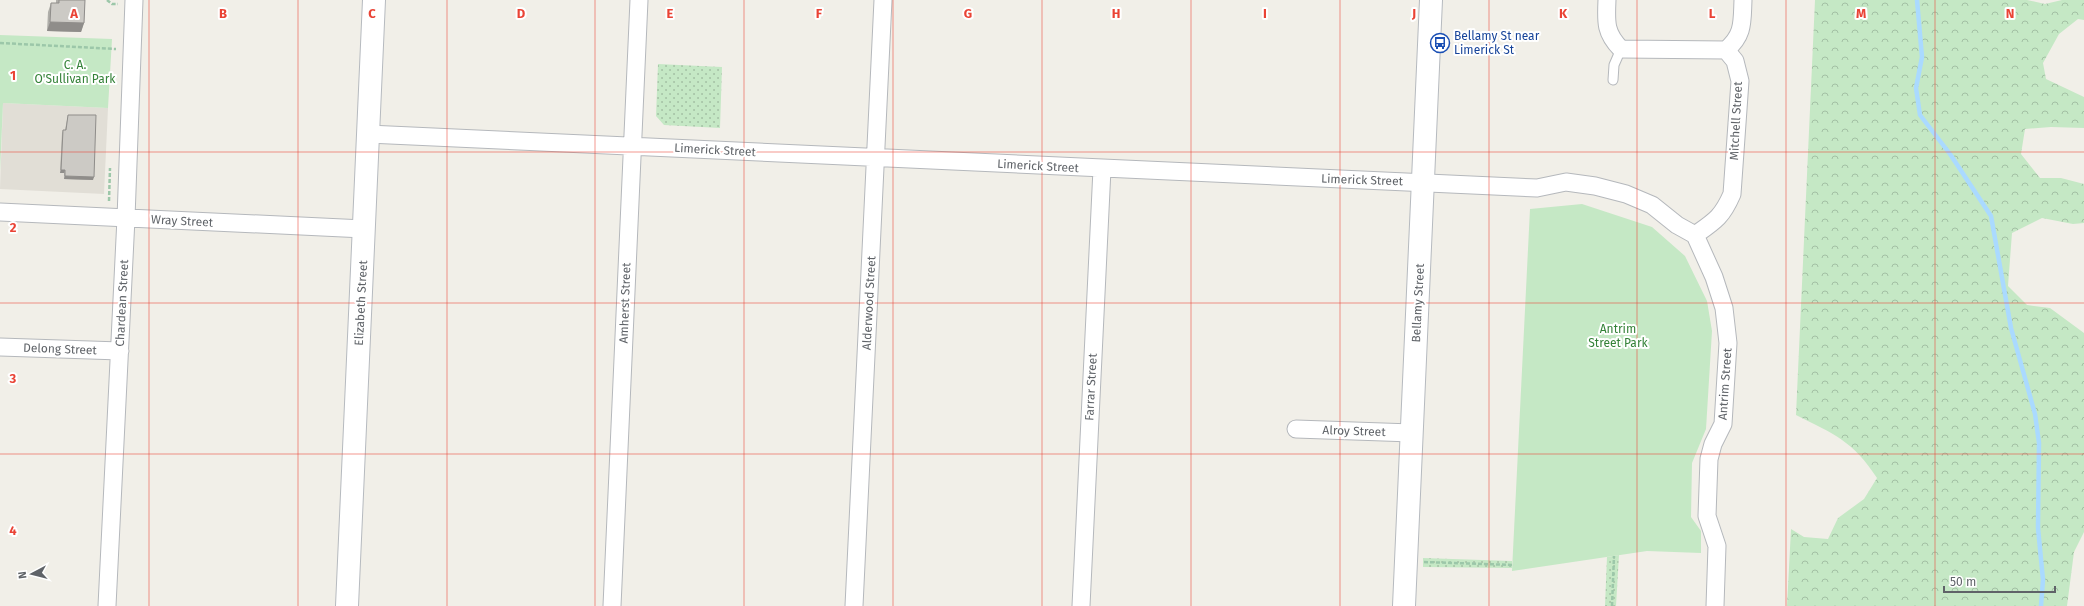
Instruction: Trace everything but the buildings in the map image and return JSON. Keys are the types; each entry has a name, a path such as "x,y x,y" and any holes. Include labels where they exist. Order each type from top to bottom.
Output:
{"street":[{"name":"Elizabeth Street","path":"347,606 374,0"},
{"name":"Amherst Street","path":"612,606 639,0"},
{"name":"Alderwood Street","path":"854,606 883,0"},
{"name":"Bellamy Street","path":"1404,606 1431,0"},
{"path":"1607,0 1606,26 1613,41 1621,49 1726,50 1736,41 1740,30 1743,0"},
{"name":"Chardean Street","path":"107,606 126,218 126,2"},
{"name":"Mitchell Street","path":"1695,235 1718,220 1726,208 1732,194 1740,81 1735,61 1726,50"},
{"name":"Limerick Street","path":"368,134 1537,188 1566,182 1595,186 1626,194 1652,205 1677,225 1695,235"},
{"name":"Farrar Street","path":"1080,606 1102,169"},
{"name":"Wray Street","path":"0,212 364,230"},
{"name":"Antrim Street","path":"1695,235 1714,277 1724,308 1728,343 1723,424 1713,444 1709,459 1707,516 1717,546 1715,606"},
{"name":"Delong Street","path":"0,346 120,351"},
{"name":"Alroy Street","path":"1296,429 1412,433"}],"lane":[{"path":"1613,80 1614,65 1621,49"}],"path":[{"path":"107,0 112,4 126,2"},
{"path":"0,43 116,49"},
{"path":"1612,606 1614,556"},
{"path":"1406,561 1514,565"}],"shaded area":[{"path":"3,103 108,108 104,194 0,189"}],"green space":[{"path":"1815,0 2027,0 2045,4 2062,0 2084,0 2084,20 2078,19 2059,34 2043,63 2046,79 2084,97 2084,128 2051,127 2025,129 2021,154 2040,178 2061,178 2084,184 2084,223 2073,224 2042,218 2012,233 2008,286 2027,305 2050,308 2084,333 2084,532 2074,552 2067,606 1787,606 1791,529 1804,537 1828,539 1838,518 1864,499 1877,478 1860,455 1842,440 1796,415"},
{"name":"C. A. O'Sullivan Park","path":"0,35 112,39 108,108 3,103 0,172"},
{"path":"658,64 722,67 720,128 664,125 656,116"},
{"name":"Antrim Street Park","path":"1582,204 1652,227 1685,256 1707,301 1712,331 1706,429 1692,463 1691,517 1701,531 1701,553 1647,551 1512,571 1530,209"},
{"path":"1619,555 1616,606 1605,606 1607,557"},
{"path":"1423,558 1512,561 1512,568 1423,567"}],"waterway":[{"path":"1917,0 1922,57 1916,88 1920,115 1950,154 1991,216 2011,328 2035,414 2039,443 2038,528 2043,580 2041,606"}],"place":[{"name":"Bellamy St near Limerick St","path":"1440,43"}]}
